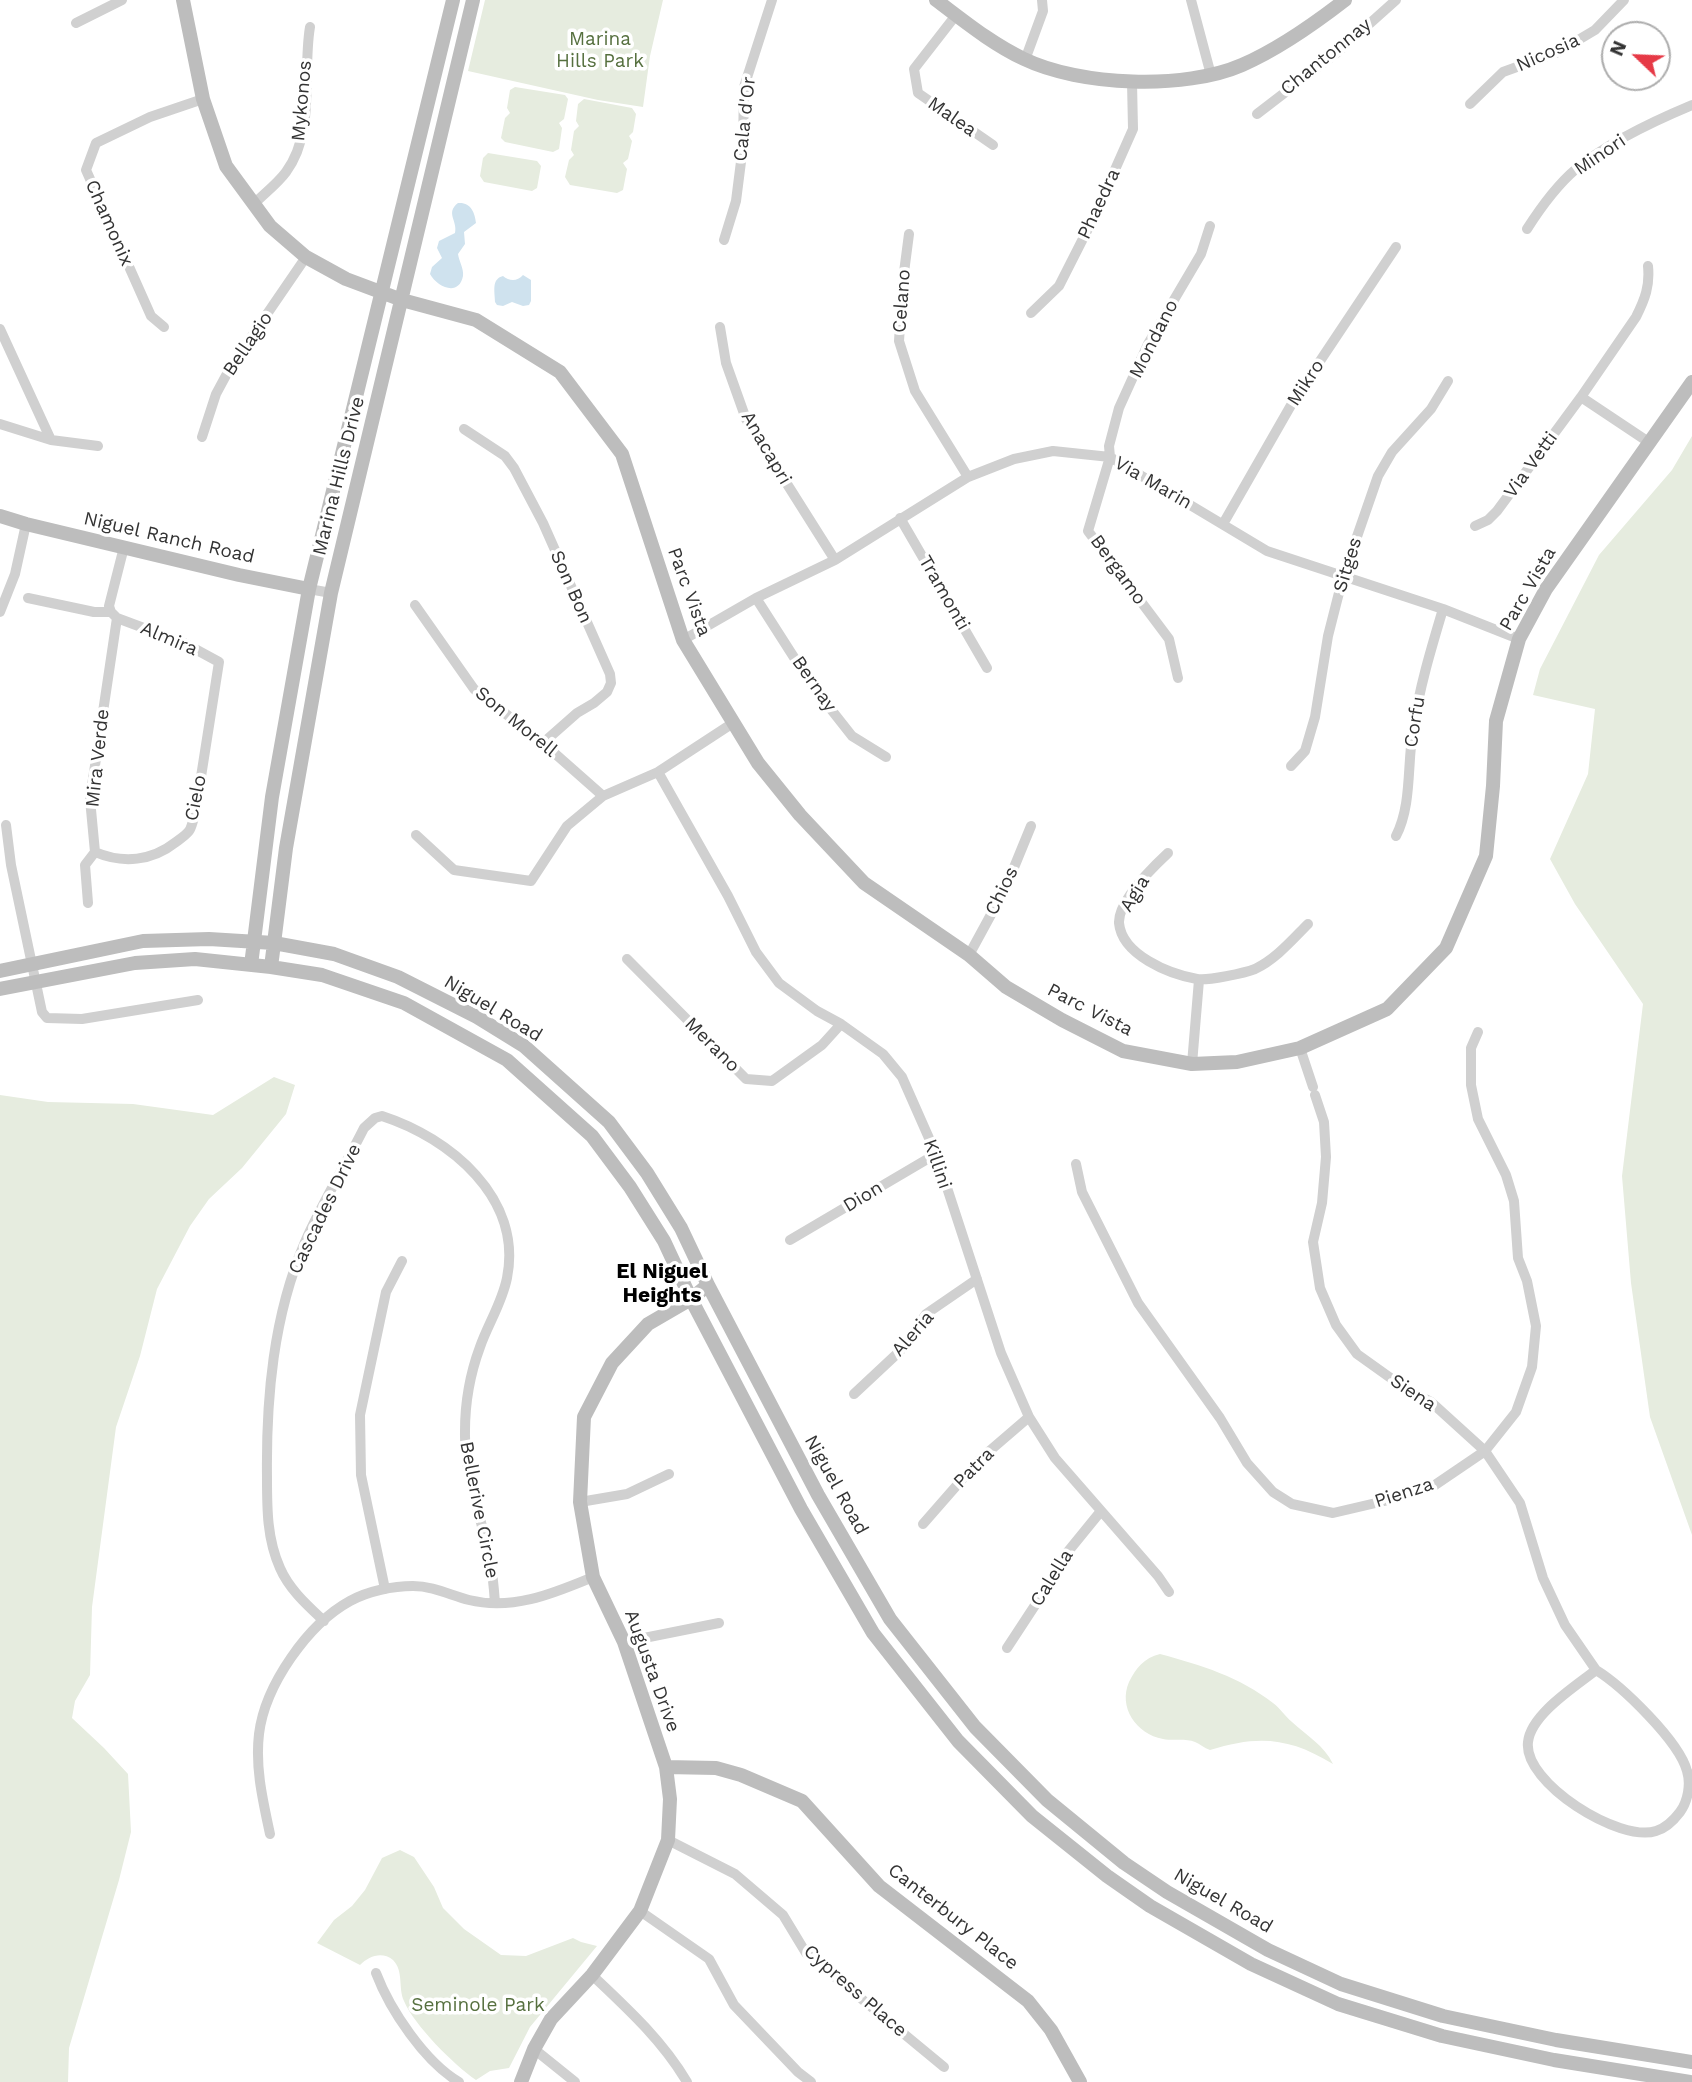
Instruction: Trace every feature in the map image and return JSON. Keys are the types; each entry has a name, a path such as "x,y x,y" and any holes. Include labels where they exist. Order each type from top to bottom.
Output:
{"street":[{"path":"76,23 122,0"},
{"name":"Parc Vista","path":"183,0 203,99 226,166 270,226 306,257 346,279 402,300 477,320 560,372 622,454 683,640 758,763 800,815 864,883 969,955 1006,986 1062,1020 1123,1051 1192,1064 1237,1062 1300,1048 1387,1009 1447,948 1486,856 1496,721 1519,639 1546,589 1692,382"},
{"name":"Marina Hills Drive","path":"251,965 272,797 309,589 453,0"},
{"name":"Marina Hills Drive","path":"271,967 286,848 331,593 473,0"},
{"name":"Cala d'Or","path":"724,240 736,201 743,146 744,87 772,0"},
{"path":"936,0 983,35 1025,60 1077,77 1132,82 1211,75 1242,65 1285,42 1345,0"},
{"path":"1025,60 1043,10 1042,0"},
{"path":"1191,0 1211,75"},
{"name":"Chantonnay","path":"1257,114 1321,66 1396,0"},
{"name":"Nicosia","path":"1470,104 1503,72 1558,52 1595,30 1624,0"},
{"name":"Malea","path":"956,15 914,69 918,93 993,145"},
{"name":"Mykonos","path":"255,202 285,174 299,147 305,115 310,27"},
{"name":"Phaedra","path":"1031,313 1059,286 1094,217 1133,129 1132,82"},
{"name":"Chamonix","path":"164,327 151,316 86,170 96,143 150,117 203,99"},
{"name":"Minori","path":"1527,229 1541,207 1578,168 1629,136 1692,106"},
{"name":"Mondano","path":"1110,457 1109,446 1119,408 1148,344 1201,254 1209,226"},
{"name":"Celano","path":"909,234 899,341 915,391 968,477"},
{"name":"Mikro","path":"1223,524 1294,400 1396,247"},
{"name":"Bellagio","path":"202,437 216,394 230,368 306,257"},
{"name":"Via Vetti","path":"1475,526 1488,520 1497,511 1581,397 1644,303 1650,284 1648,266"},
{"name":"Anacapri","path":"720,327 726,363 746,419 835,560"},
{"path":"0,329 51,440"},
{"name":"Sitges","path":"1292,766 1305,751 1315,717 1328,636 1343,577 1378,476 1392,452 1431,409 1448,381"},
{"path":"1581,397 1650,443"},
{"path":"0,424 51,440 98,446"},
{"name":"Son Bon","path":"464,429 505,456 514,468 543,523 610,674 611,683 607,692 577,713 543,743"},
{"name":"Via Marin","path":"683,640 757,598 835,560 968,477 1014,459 1053,451 1110,457 1267,551 1443,610 1519,639"},
{"name":"Bergamo","path":"1110,457 1088,531 1169,639 1178,678"},
{"name":"Niguel Ranch Road","path":"0,516 239,575 331,593"},
{"name":"Tramonti","path":"900,518 987,668"},
{"path":"0,612 4,589 15,575 26,524"},
{"name":"Mira Verde","path":"88,903 85,865 95,852 90,799 114,615 109,606 124,547"},
{"path":"28,598 114,615"},
{"name":"Bernay","path":"757,598 811,684 852,736 886,757"},
{"name":"Son Morell","path":"415,605 474,689 543,743 603,796"},
{"name":"Corfu","path":"1396,836 1405,812 1411,743 1419,693 1443,610"},
{"name":"Almira","path":"114,615 184,643 219,662"},
{"name":"Cielo","path":"95,852 110,858 151,857 189,832 195,815 219,662"},
{"path":"416,835 454,870 531,881 566,826 603,796 658,772 733,723"},
{"name":"Killini","path":"658,772 728,896 756,952 779,983 883,1054 908,1077 1001,1353 1029,1418 1055,1458 1169,1592"},
{"path":"6,825 6,866 33,964 41,1012 47,1018 82,1019 198,1000"},
{"name":"Chios","path":"969,955 1006,887 1031,826"},
{"name":"Agia","path":"1168,853 1140,882 1121,913 1119,924 1127,943 1136,954 1199,980"},
{"path":"1192,1064 1199,980 1253,970 1271,960 1308,924"},
{"name":"Niguel Road","path":"0,971 143,941 209,939 274,943 334,954 398,976 478,1017 524,1046 609,1122 647,1173 681,1228 818,1495 890,1619 975,1727 1046,1800 1124,1863 1167,1892 1280,1956 1341,1984 1443,2017 1556,2040 1692,2062"},
{"name":"Niguel Road","path":"0,989 135,963 195,959 271,967 322,975 404,1003 507,1060 592,1136 630,1186 664,1241 691,1299 801,1509 873,1633 958,1741 1032,1816 1107,1876 1150,1906 1263,1970 1338,2004 1442,2036 1554,2060 1690,2082"},
{"name":"Merano","path":"626,959 746,1079 772,1080 822,1045 841,1024"},
{"name":"Pienza","path":"1076,1164 1082,1192 1138,1303 1220,1418 1247,1463 1273,1492 1292,1504 1333,1513 1432,1487 1485,1451 1516,1412 1532,1367 1536,1326 1527,1281 1518,1258 1514,1201 1506,1175 1478,1119 1471,1085 1471,1048 1478,1032"},
{"name":"Siena","path":"1300,1048 1324,1122 1326,1157 1322,1203 1313,1242 1320,1288 1336,1325 1357,1354 1431,1402 1485,1451 1520,1503 1543,1578 1565,1625 1596,1670 1648,1715 1672,1744 1687,1770 1689,1790 1683,1808 1671,1823 1655,1832 1630,1832 1597,1818 1558,1793 1539,1774 1530,1755 1528,1742 1543,1713 1596,1670"},
{"name":"Bellerive Circle","path":"374,1118 382,1116 410,1128 465,1162 484,1183 500,1210 508,1242 508,1276 497,1310 480,1346 468,1390 465,1432 467,1469 491,1562 495,1603"},
{"name":"Cascades Drive","path":"324,1621 292,1590 280,1569 272,1545 267,1518 266,1426 269,1391 290,1281 305,1241 364,1128 374,1118"},
{"name":"Dion","path":"790,1240 936,1154"},
{"path":"384,1589 361,1475 360,1415 386,1293 402,1261"},
{"name":"Aleria","path":"854,1394 900,1351 926,1314 977,1279"},
{"name":"Augusta Drive","path":"521,2082 534,2049 551,2019 592,1975 639,1911 668,1840 670,1799 666,1767 624,1642 593,1577 580,1502 584,1417 612,1363 648,1324 691,1299 708,1285"},
{"name":"Patra","path":"923,1524 979,1460 1029,1418"},
{"path":"580,1502 627,1494 668,1474"},
{"name":"Calella","path":"1007,1648 1048,1587 1066,1554 1101,1511"},
{"path":"270,1834 258,1768 259,1733 266,1704 280,1674 324,1621 351,1600 384,1589 414,1586 441,1590 471,1601 519,1602 541,1598 593,1577"},
{"path":"624,1642 719,1623"},
{"name":"Canterbury Place","path":"666,1767 716,1768 741,1775 802,1801 879,1886 1028,2001 1051,2030 1080,2082"},
{"name":"Cypress Place","path":"668,1840 734,1874 783,1915 806,1953 944,2067"},
{"path":"639,1911 709,1959 734,2005 797,2072 811,2082"},
{"path":"376,1973 383,1994 410,2033 439,2066 459,2082"},
{"path":"592,1975 639,2018 688,2082"},
{"path":"1554,2060 1556,2040"},
{"path":"534,2049 575,2082"}],"green space":[{"name":"Marina Hills Park","path":"485,0 663,0 650,56 643,107 598,100 468,71"},
{"path":"515,87 565,95 568,99 564,119 559,123 562,128 559,149 553,152 505,142 501,138 505,118 510,113 507,108 510,90"},
{"path":"584,99 632,108 636,114 633,132 629,136 632,141 628,159 623,163 627,169 623,190 617,193 570,185 565,177 569,160 574,155 571,150 574,131 579,126 576,121 578,104"},
{"path":"488,153 537,161 541,166 537,188 532,191 484,182 480,176 483,158"},
{"path":"1692,436 1692,1535 1650,1417 1631,1283 1622,1176 1643,1004 1575,904 1550,859 1588,774 1595,709 1533,695 1540,669 1599,555 1672,470"},
{"path":"274,1077 295,1085 286,1114 242,1168 209,1199 190,1226 157,1289 140,1356 116,1427 92,1607 90,1675 75,1701 72,1718 128,1774 131,1832 69,2048 68,2082 0,2082 0,1095 48,1102 133,1104 213,1115"},
{"path":"1160,1654 1220,1673 1260,1694 1276,1705 1289,1720 1320,1746 1333,1764 1302,1748 1273,1741 1243,1742 1210,1750 1191,1741 1163,1739 1145,1732 1128,1710 1126,1691 1138,1668 1149,1658"},
{"name":"Seminole Park","path":"400,1850 414,1857 434,1887 443,1908 464,1929 501,1955 526,1956 573,1938 597,1946 530,2027 509,2068 490,2071 476,2080 446,2055 409,2011 401,1991 399,1969 393,1960 376,1956 360,1965 317,1943 334,1920 352,1906 365,1890 382,1858"}],"water":[{"path":"458,203 469,206 476,223 464,232 465,244 458,254 463,273 461,282 448,288 438,283 430,274 432,267 442,258 437,248 439,241 455,233 452,210"},
{"path":"523,275 531,280 529,305 512,302 503,306 497,305 494,290 497,280 503,276 516,280"}],"district":[{"name":"El Niguel Heights","path":"662,1284"}]}
